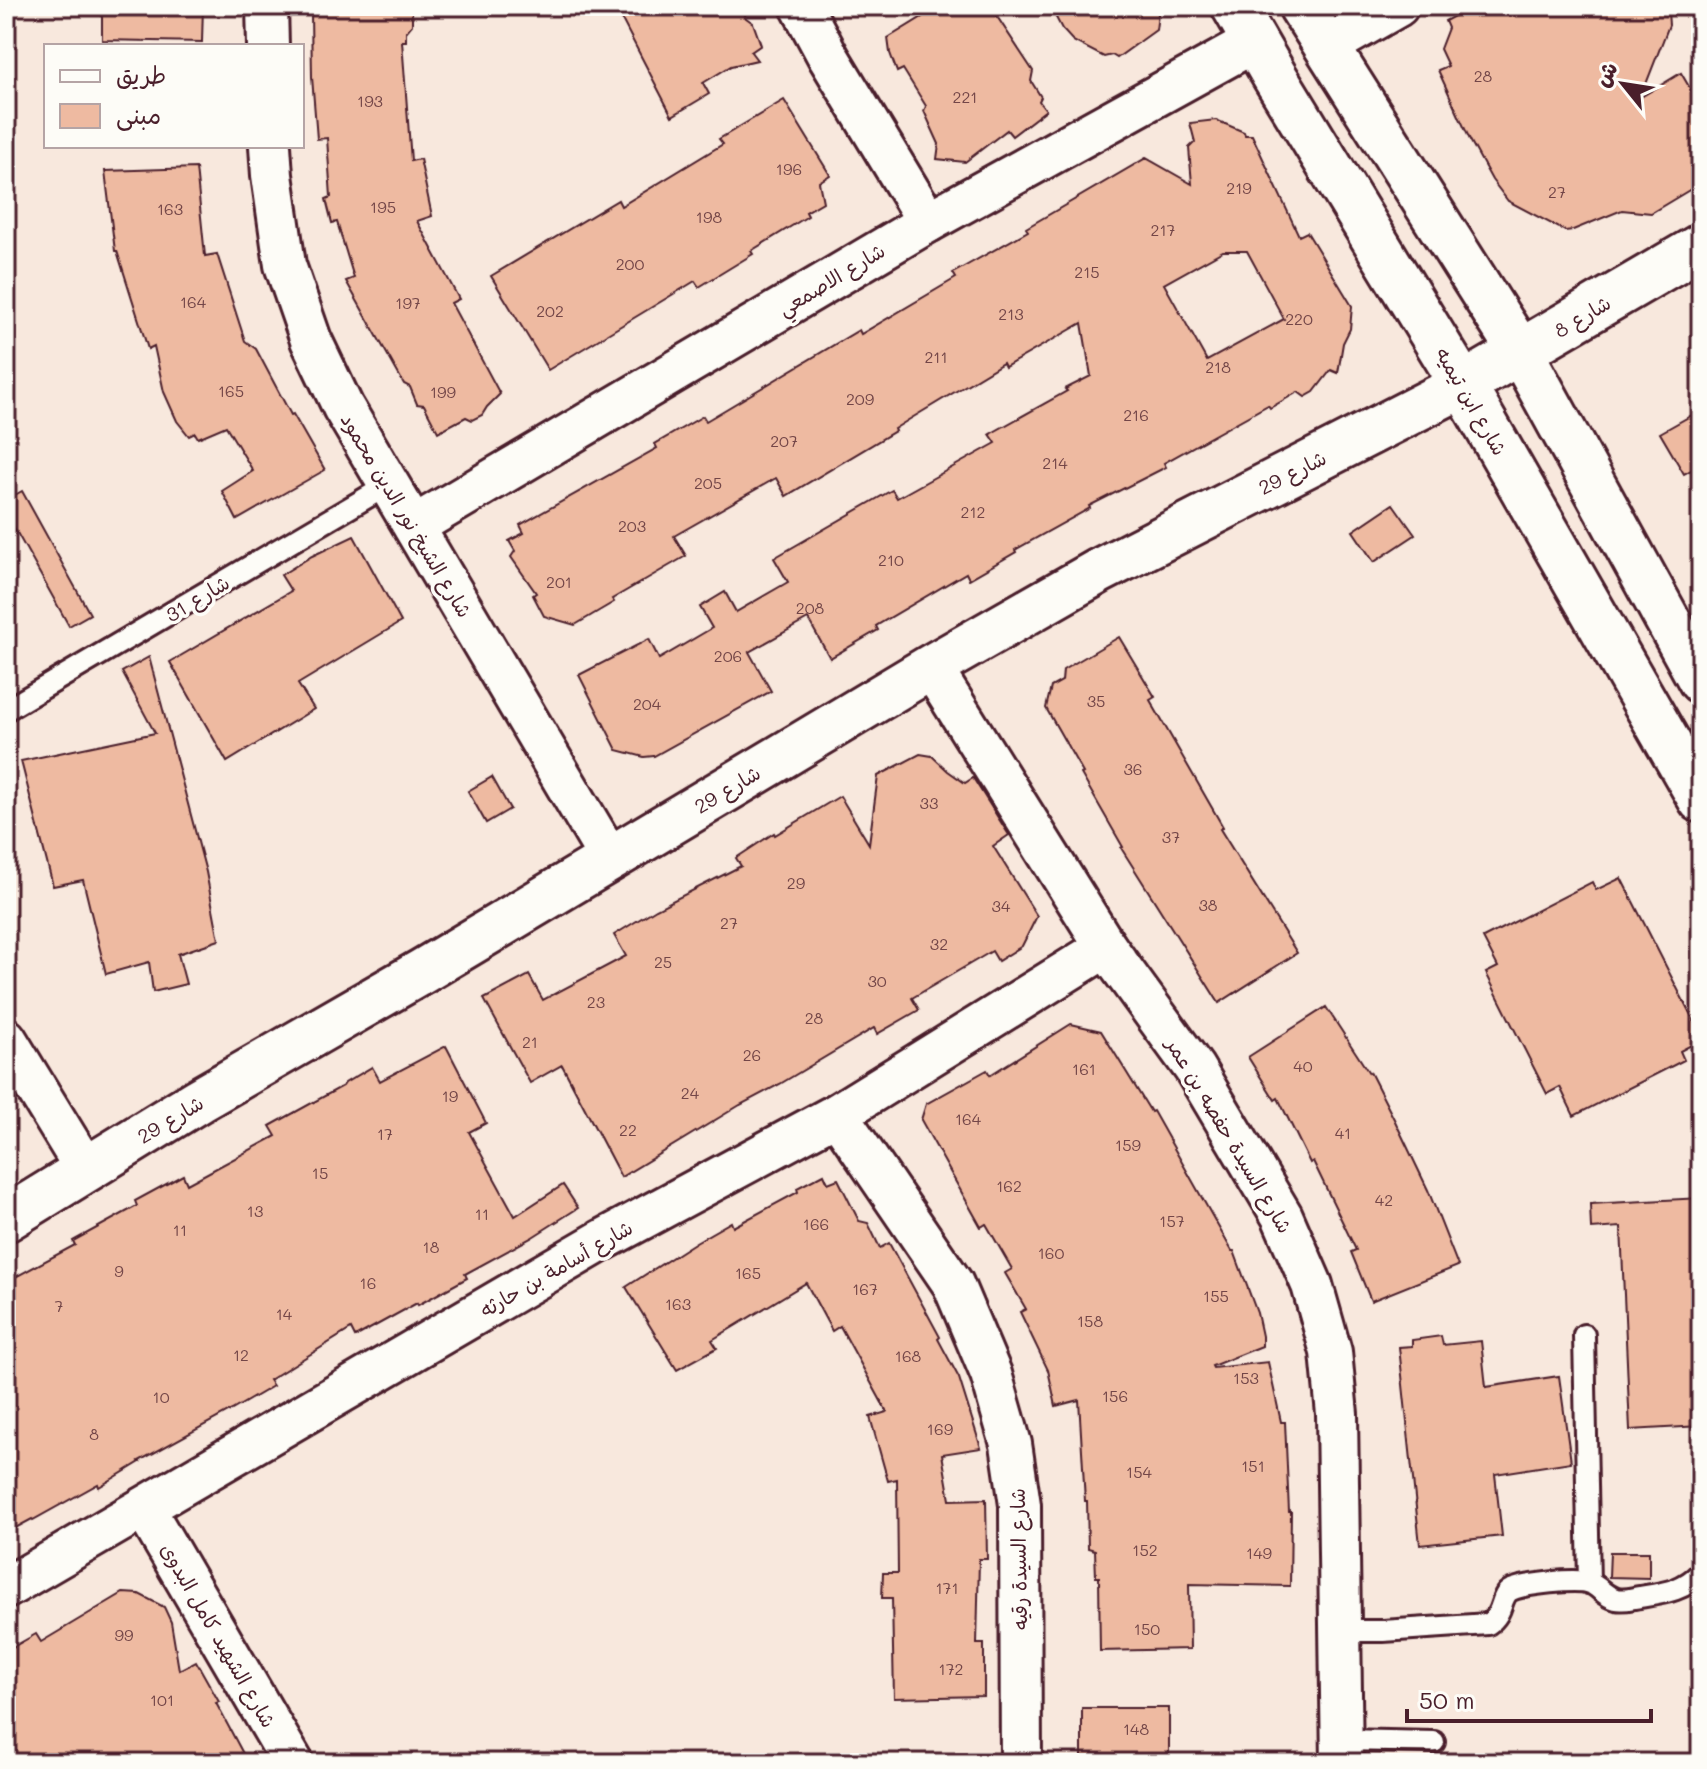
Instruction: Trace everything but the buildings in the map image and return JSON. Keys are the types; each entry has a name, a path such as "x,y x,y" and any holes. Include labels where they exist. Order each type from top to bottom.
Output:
{"street":[{"path":"267,6 268,44"},
{"path":"801,6 928,222"},
{"path":"1301,6 1521,353 1701,681"},
{"path":"1326,47 1398,6"},
{"name":"شارع الاصمعي","path":"414,526 928,222 1244,24"},
{"name":"شارع ابن تيميه","path":"1244,24 1463,385 1701,800"},
{"name":"شارع الشيخ نور الدين محمود","path":"270,148 285,265 311,340 343,407 610,859"},
{"name":"شارع 8","path":"1463,385 1701,246"},
{"name":"شارع 29","path":"6,1219 199,1100 423,971 931,667 1099,571 1463,385"},
{"name":"شارع السيدة حفصه بن عمر","path":"931,667 1106,947 1194,1068 1282,1216 1312,1285 1331,1352 1337,1414 1342,1752"},
{"name":"شارع أسامة بن حارثه","path":"6,1588 601,1241 837,1114 1106,947"},
{"path":"6,1039 86,1170"},
{"name":"شارع السيدة رقيه","path":"837,1114 953,1284 991,1374 1011,1444 1020,1505 1021,1763"},
{"name":"شارع الشهيد كامل البدوى","path":"144,1508 293,1763"}],"lane":[{"name":"شارع 31","path":"6,710 388,485"},
{"path":"1584,1335 1589,1583"},
{"path":"1341,1631 1488,1624 1496,1619 1510,1591 1542,1583 1580,1581 1620,1600 1672,1592 1693,1581 1701,1572"},
{"path":"1342,1752 1434,1742"}]}
